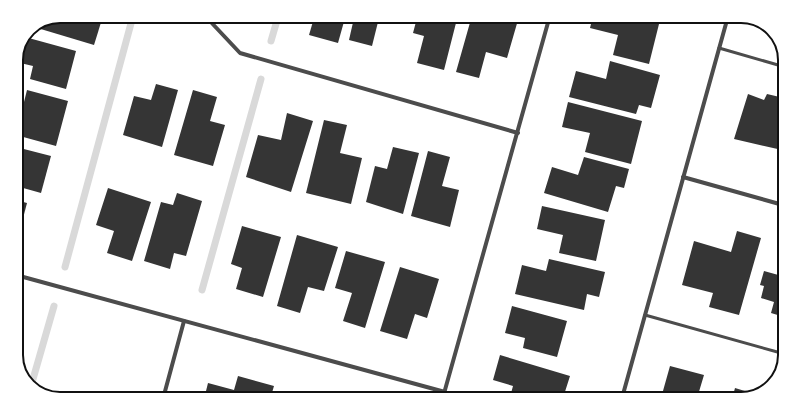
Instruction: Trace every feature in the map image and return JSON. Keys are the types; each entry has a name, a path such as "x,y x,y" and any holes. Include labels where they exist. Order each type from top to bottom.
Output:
{"street":[{"path":"212,23 240,53 518,132"},
{"path":"23,277 445,392 548,23"},
{"path":"624,392 726,23"},
{"path":"683,177 778,205"},
{"path":"165,392 184,321"}],"lane":[{"path":"719,48 778,65"},
{"path":"645,315 778,352"}],"building":[{"path":"60,23 101,23 94,45 40,29"},
{"path":"313,23 344,23 338,43 309,35"},
{"path":"353,23 378,23 372,46 349,40"},
{"path":"416,23 456,23 444,70 417,63 424,36 413,33"},
{"path":"470,23 517,23 507,58 486,52 479,78 456,72"},
{"path":"591,23 659,23 649,64 613,55 618,35 590,28"},
{"path":"30,38 76,51 66,89 30,79 33,66 23,64 24,53"},
{"path":"610,61 660,75 651,108 639,105 636,114 569,97 576,71 606,79"},
{"path":"156,84 178,90 162,147 123,135 134,96 151,100"},
{"path":"27,90 68,101 56,146 23,137 23,106"},
{"path":"193,90 217,97 210,121 225,125 213,166 174,155"},
{"path":"748,94 764,100 767,94 778,97 778,149 734,139"},
{"path":"568,102 642,121 631,164 585,152 590,133 562,127"},
{"path":"287,113 313,121 291,192 246,177 258,135 281,140"},
{"path":"324,120 347,125 340,153 362,158 351,204 306,193"},
{"path":"393,147 419,153 403,214 366,202 375,166 387,169"},
{"path":"23,149 51,156 41,193 23,188"},
{"path":"428,151 450,157 442,186 459,190 450,227 411,216"},
{"path":"584,157 629,169 624,188 616,186 608,212 544,193 552,167 578,175"},
{"path":"108,188 151,202 132,261 107,253 114,231 96,225"},
{"path":"177,193 202,201 186,256 174,253 170,269 144,261 161,202 173,205"},
{"path":"23,202 27,203 23,218"},
{"path":"542,206 605,220 596,261 559,253 563,235 537,229"},
{"path":"242,226 281,237 263,297 236,289 242,268 231,264"},
{"path":"737,231 761,238 739,315 709,307 713,293 682,285 694,241 731,252"},
{"path":"297,235 338,247 324,291 308,287 300,313 277,306"},
{"path":"346,251 385,262 365,328 343,321 352,293 335,288"},
{"path":"549,259 605,272 599,297 587,294 584,310 515,294 522,265 546,271"},
{"path":"400,267 439,279 427,318 415,314 407,339 380,331"},
{"path":"764,271 778,275 778,315 771,313 774,302 761,298 764,286 760,285"},
{"path":"512,306 567,321 557,357 523,348 525,338 505,333"},
{"path":"500,355 570,376 565,392 511,392 513,386 493,380"},
{"path":"670,366 704,375 699,392 663,392"},
{"path":"238,376 274,386 272,392 206,392 208,383 234,390"},
{"path":"735,388 747,392 746,392 734,392"}],"waterway":[{"path":"65,267 131,23"},
{"path":"271,41 276,23"},
{"path":"202,290 261,79"},
{"path":"33,380 54,306"}]}
